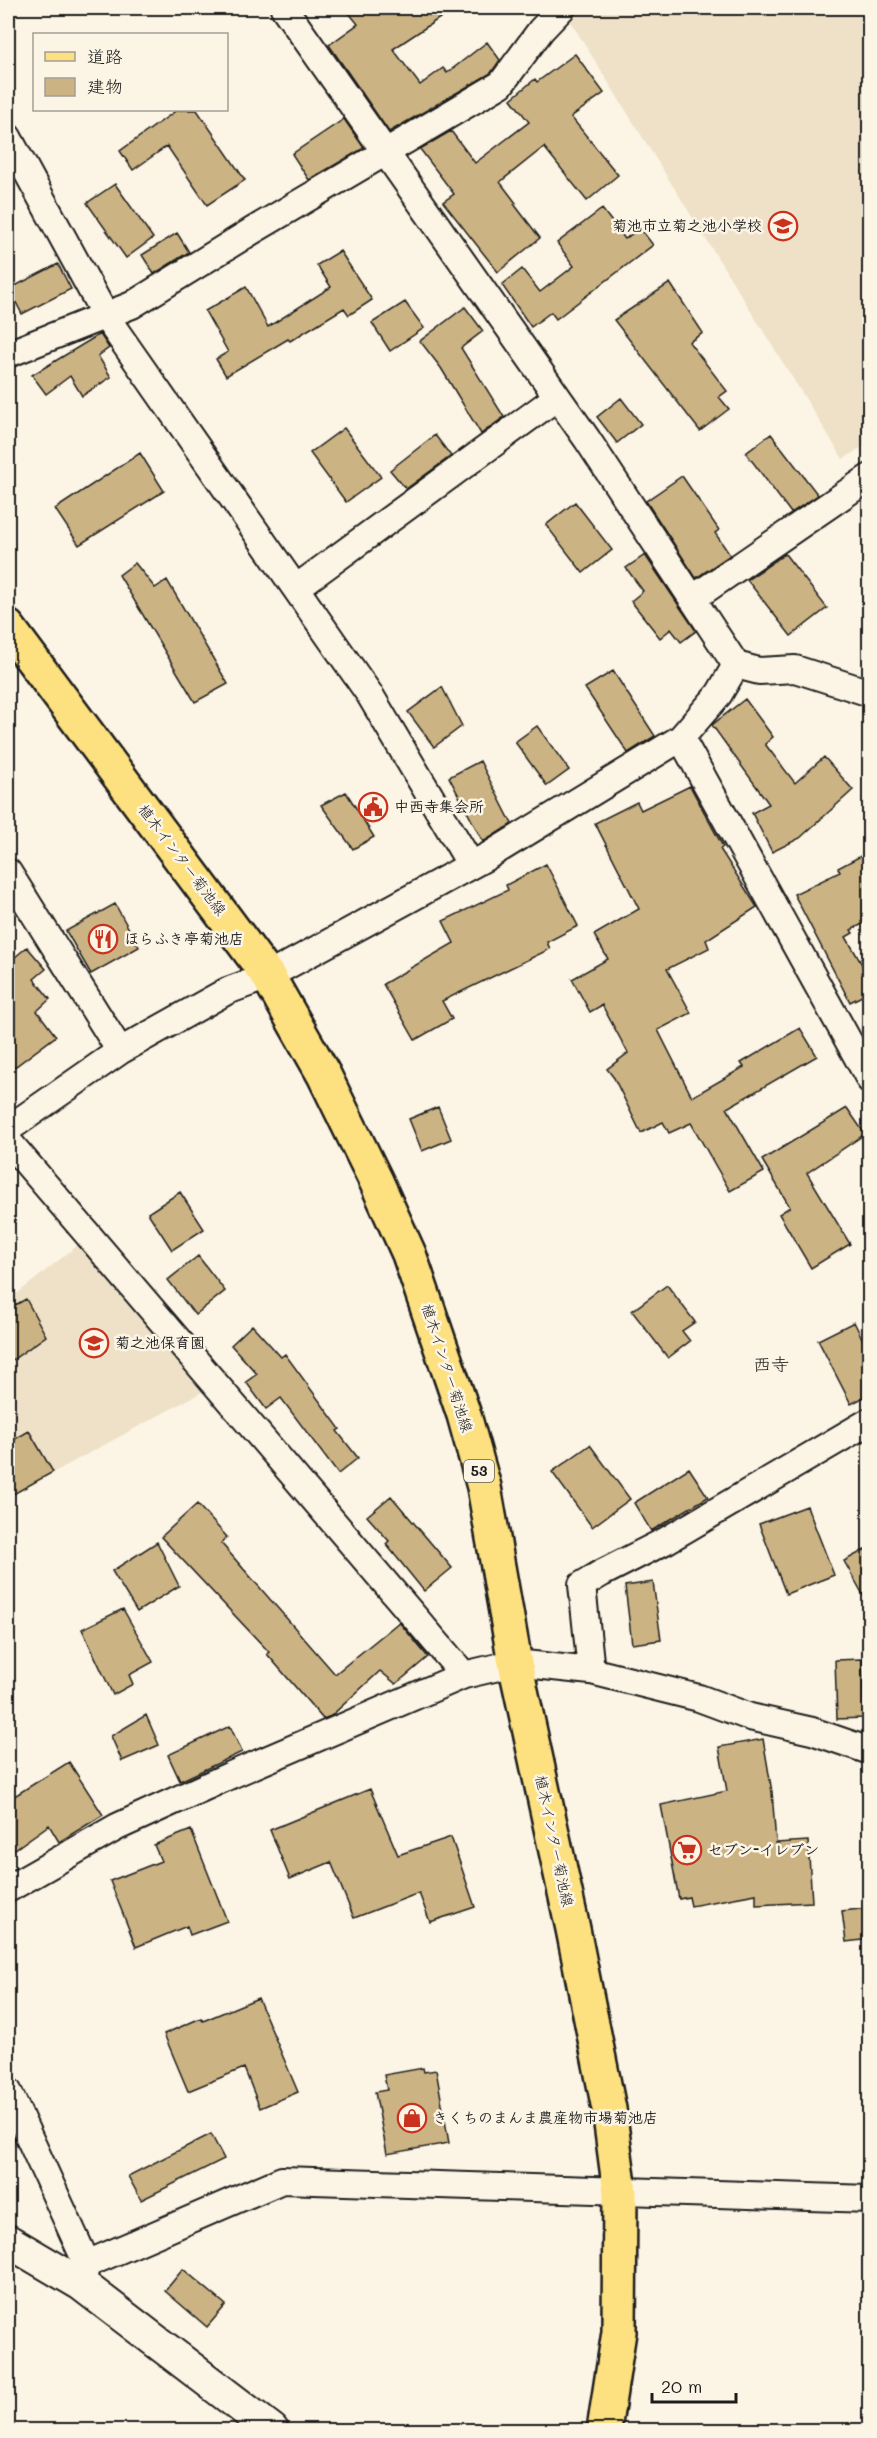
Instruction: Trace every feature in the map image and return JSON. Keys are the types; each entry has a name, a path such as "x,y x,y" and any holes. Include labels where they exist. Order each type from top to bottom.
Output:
{"main road":[{"name":"植木インター菊池線","path":"8,627 268,976 324,1075 409,1254 464,1415 484,1488 515,1663 609,2109 620,2192 619,2332 604,2430"}],"street":[{"path":"284,8 557,397 736,666 759,671 795,669 870,693"},
{"path":"8,354 132,305 252,231 386,154 501,84 542,30 562,8"},
{"path":"8,137 106,317 370,695 471,865"},
{"path":"296,588 557,397"},
{"path":"692,599 870,477"},
{"path":"8,1129 120,1051 227,991 268,976 471,865 681,738 719,693 736,666"},
{"path":"681,738 870,1080"},
{"path":"8,872 120,1051"},
{"path":"8,1141 464,1675"},
{"path":"591,1671 582,1585 667,1540 870,1421"},
{"path":"8,1889 117,1827 231,1775 464,1675 515,1663 591,1671 699,1698 750,1717 812,1731 870,1751"},
{"path":"8,2091 84,2274"},
{"path":"84,2274 282,2180 870,2199"},
{"path":"8,2241 84,2274 272,2430"}],"shaded area":[{"name":"菊池市立菊之池小学校","path":"562,8 869,8 869,443 843,459"},
{"name":"菊之池保育園","path":"89,1236 217,1384 8,1497 8,1301"}],"building":[{"path":"345,8 455,8 393,49 420,85 443,68 447,73 487,42 500,60 491,73 389,132 329,45 358,24"},
{"path":"575,54 604,93 571,117 618,175 587,201 544,147 500,182 540,238 498,272 443,202 454,194 420,149 451,131 475,163 529,122 511,99 535,79 537,82"},
{"path":"176,111 198,111 245,180 207,205 167,146 133,170 120,151"},
{"path":"344,119 364,148 309,180 292,154"},
{"path":"115,184 153,238 126,258 87,203"},
{"path":"602,209 625,239 640,228 653,245 556,319 551,312 531,327 502,285 522,269 540,292 574,266 557,243"},
{"path":"177,233 189,252 154,274 142,255"},
{"path":"340,251 372,300 349,315 344,308 226,376 216,359 228,352 205,311 246,287 268,327 331,287 317,265"},
{"path":"58,264 71,289 22,314 9,289"},
{"path":"670,283 703,333 689,342 727,391 719,397 729,409 700,431 614,320"},
{"path":"405,302 424,328 390,351 372,323"},
{"path":"465,307 483,331 461,348 504,417 481,434 441,368 420,341"},
{"path":"100,334 109,348 98,356 111,377 82,396 70,376 46,394 32,375"},
{"path":"621,398 641,424 617,443 597,417"},
{"path":"344,428 381,477 346,502 310,453"},
{"path":"771,434 818,495 791,513 746,453"},
{"path":"435,435 451,456 406,489 390,470"},
{"path":"140,453 164,491 79,545 55,509"},
{"path":"682,476 719,530 715,533 730,555 696,578 646,501"},
{"path":"575,502 612,550 583,573 546,525"},
{"path":"785,554 827,608 791,636 747,580"},
{"path":"645,555 696,631 681,642 671,629 660,638 631,601 643,591 626,568"},
{"path":"135,563 155,588 167,580 228,684 195,702 119,575"},
{"path":"613,671 655,736 628,753 585,688"},
{"path":"442,687 462,726 434,747 408,712"},
{"path":"745,699 773,737 765,744 795,783 824,757 853,790 800,838 772,852 752,813 769,804 712,725"},
{"path":"537,726 569,770 547,786 515,742"},
{"path":"480,761 512,824 483,842 449,777"},
{"path":"690,786 723,847 720,849 757,907 706,940 709,948 667,969 691,1013 658,1030 692,1097 744,1067 741,1063 800,1028 817,1056 727,1108 764,1172 730,1191 691,1123 669,1133 663,1122 641,1133 614,1078 607,1069 628,1053 602,1005 590,1012 572,979 608,959 594,935 639,909 595,823 637,802 641,810"},
{"path":"346,792 374,837 353,849 321,805"},
{"path":"870,851 870,920 851,930 853,933 846,937 870,978 870,992 850,1002 794,894 840,872 838,868"},
{"path":"546,864 578,926 547,942 550,949 442,1001 452,1019 415,1040 383,984 454,943 443,921 508,890 506,885"},
{"name":"ほらふき亭菊池店","path":"115,904 139,947 91,974 66,931"},
{"path":"27,947 46,969 34,979 50,999 37,1011 56,1036 8,1072 8,963"},
{"path":"438,1107 451,1139 422,1151 409,1119"},
{"path":"847,1108 865,1134 807,1173 850,1244 811,1268 779,1214 790,1207 762,1160"},
{"path":"180,1192 204,1229 172,1250 148,1213"},
{"path":"198,1256 225,1291 195,1315 168,1280"},
{"path":"667,1285 695,1322 682,1331 690,1341 668,1358 632,1311"},
{"path":"26,1299 46,1336 8,1363 8,1309"},
{"path":"854,1322 870,1354 870,1394 851,1404 818,1340"},
{"path":"252,1325 281,1357 285,1354 340,1429 337,1431 358,1458 338,1474 281,1398 266,1409 246,1382 257,1374 231,1345"},
{"path":"29,1431 53,1472 8,1497 8,1443"},
{"path":"590,1445 630,1499 592,1527 552,1472"},
{"path":"689,1468 708,1497 651,1531 634,1503"},
{"path":"391,1496 452,1568 424,1591 386,1544 389,1541 367,1516"},
{"path":"197,1504 227,1537 221,1543 335,1674 399,1622 428,1657 396,1684 380,1671 331,1716 323,1719 267,1654 269,1652 161,1537"},
{"path":"807,1506 834,1575 786,1594 759,1524"},
{"path":"157,1542 179,1586 137,1612 112,1571"},
{"path":"870,1547 870,1607 844,1561"},
{"path":"653,1582 661,1640 632,1644 625,1586"},
{"path":"123,1609 153,1662 129,1675 133,1684 113,1695 82,1629"},
{"path":"862,1659 864,1718 837,1719 835,1660"},
{"path":"146,1715 159,1745 122,1761 111,1736"},
{"path":"230,1726 242,1752 180,1781 168,1755"},
{"path":"763,1739 772,1792 776,1843 808,1841 812,1902 756,1905 756,1894 691,1906 689,1897 679,1899 661,1805 727,1791 719,1747"},
{"path":"69,1762 103,1815 59,1842 49,1825 8,1854 8,1800"},
{"path":"370,1789 398,1855 451,1837 475,1907 430,1922 419,1893 354,1918 331,1862 290,1879 270,1830"},
{"path":"191,1830 227,1921 190,1935 187,1926 136,1947 110,1881 161,1861 154,1845"},
{"path":"870,1908 870,1939 846,1942 842,1911"},
{"path":"258,1998 298,2092 260,2108 244,2068 188,2091 164,2034 201,2018 203,2021"},
{"name":"きくちのまんま農産物市場菊池店","path":"423,2068 424,2072 436,2070 449,2143 387,2154 375,2092 387,2090 384,2075"},
{"path":"211,2134 224,2159 141,2200 128,2176"},
{"path":"183,2269 226,2305 207,2327 165,2291"}],"place":[{"name":"菊池市立菊之池小学校","path":"783,226"},
{"name":"中西寺集会所","path":"373,807"},
{"name":"ほらふき亭菊池店","path":"103,939"},
{"name":"菊之池保育園","path":"94,1343"},
{"name":"セブン-イレブン","path":"687,1850"},
{"name":"きくちのまんま農産物市場菊池店","path":"412,2118"}],"district":[{"name":"西寺","path":"771,1365"}]}
